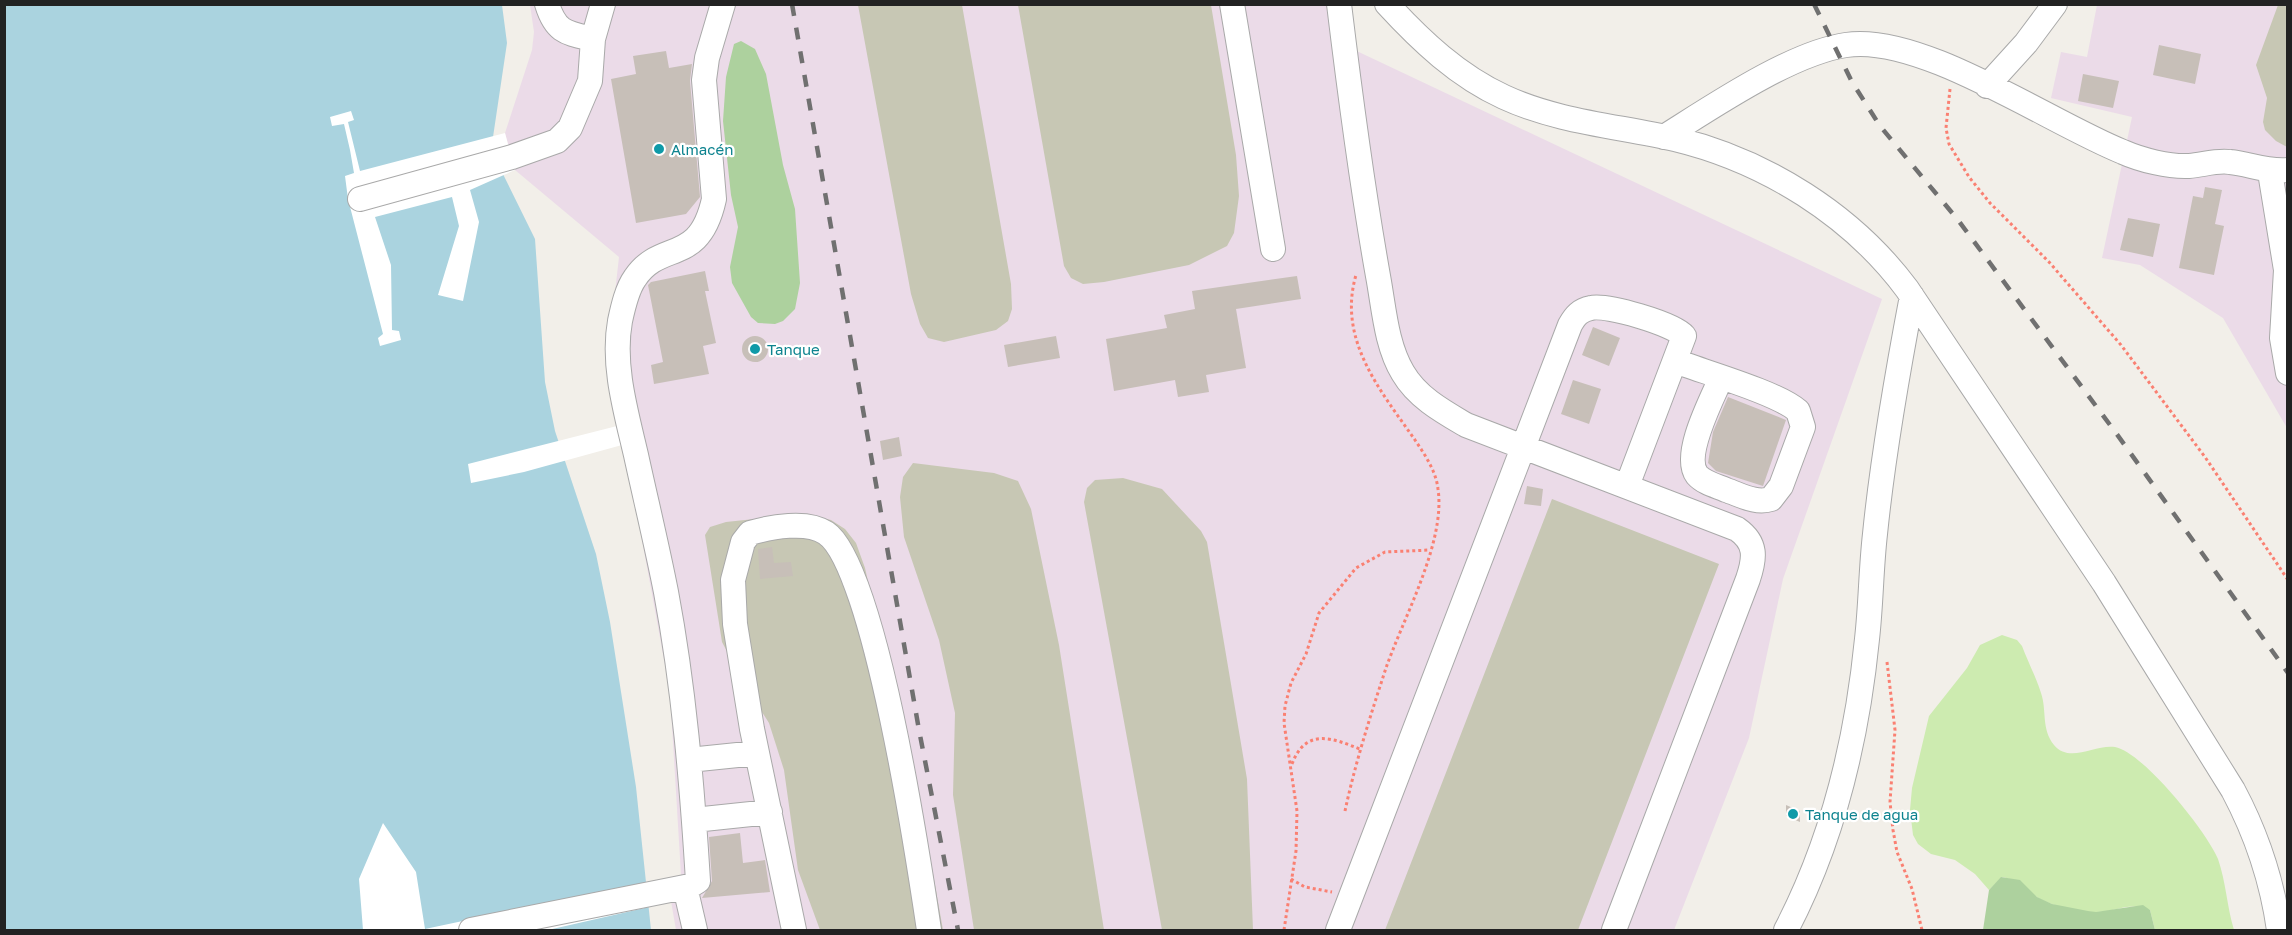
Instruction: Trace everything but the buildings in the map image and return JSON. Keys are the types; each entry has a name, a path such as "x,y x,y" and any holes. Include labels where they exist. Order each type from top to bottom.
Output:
{"street":[{"path":"547,4 557,27 568,33 593,39"},
{"path":"360,199 512,157 557,141 577,115 590,81 593,39 603,4"},
{"path":"471,930 695,885 699,881 689,760 672,627 627,416 618,350 620,321 635,277 653,261 684,248 696,239 705,229 711,215 714,199 704,99 705,67 723,4"},
{"path":"1233,4 1273,249"},
{"path":"1339,4 1357,148 1373,249 1391,344 1396,360 1410,384 1434,406 1466,424 1737,529 1750,540 1754,556 1748,579 1614,930"},
{"path":"1387,4 1437,54 1482,86 1505,97 1559,116 1664,137 1739,161 1802,192 1872,246 1912,296 2104,583 2233,790 2248,818 2270,878 2279,930"},
{"path":"1987,86 2026,43 2055,4"},
{"path":"1664,137 1746,87 1808,57 1837,46 1858,44 1893,49 1953,70 2124,153 2168,164 2188,166 2218,161 2279,171 2286,270 2282,338 2288,373"},
{"path":"1786,930 1802,900 1832,824 1851,743 1867,639 1875,536 1888,426 1912,296"},
{"path":"1338,930 1570,325 1583,310 1598,306 1683,333 1684,339 1627,486"},
{"path":"1675,361 1781,400 1792,406 1801,417 1803,427 1781,486 1771,499 1759,501 1710,483 1702,479 1695,470 1693,450 1721,378"},
{"path":"794,930 757,753 735,624 733,580 743,542 750,533 792,527 816,528 828,534 837,544 849,568 871,633 893,720 929,930"},
{"path":"689,760 757,753"},
{"path":"694,820 770,812"},
{"path":"685,887 695,930"}],"path":[{"path":"1953,70 1946,128 1949,144 1956,159 1990,203 2049,262 2136,363 2205,457 2288,580"},
{"path":"1345,811 1377,694 1430,550 1439,500 1435,476 1366,367 1354,328 1351,302 1355,277 1373,249"},
{"path":"1284,930 1297,811 1284,723 1285,706 1319,614 1362,564 1385,552 1430,550"},
{"path":"1885,654 1895,730 1890,802 1893,830 1897,852 1912,889 1922,930"},
{"path":"1291,766 1303,745 1318,738 1342,742 1362,750"},
{"path":"1291,879 1305,887 1352,895"}],"shaded area":[{"path":"530,5 1339,5 1344,45 1882,299 1783,579 1749,738 1674,930 676,930 667,878 681,875 670,692 608,355 619,257 515,170 505,133 532,50 534,32"},
{"path":"858,5 962,5 1011,284 1012,309 1008,321 996,330 944,342 928,338 920,324 911,294"},
{"path":"1018,5 1211,5 1236,155 1239,196 1234,233 1227,246 1189,265 1104,282 1083,284 1071,278 1064,266"},
{"path":"2097,5 2287,5 2287,428 2223,318 2140,265 2102,258 2132,117 2051,98 2061,52 2087,57"},
{"path":"2278,5 2287,5 2287,147 2276,141 2265,130 2263,122 2267,98 2256,65"},
{"path":"913,463 994,473 1018,481 1031,509 1059,645 1104,930 974,930 953,795 955,713 939,640 904,537 900,497 903,477"},
{"path":"1123,478 1162,489 1201,531 1207,542 1247,779 1253,930 1162,930 1084,502 1087,488 1095,480"},
{"path":"1552,499 1719,564 1578,930 1385,930"},
{"path":"791,515 814,516 831,520 845,529 856,543 865,568 929,851 943,930 820,930 798,870 784,770 769,723 744,684 722,642 705,535 710,527 726,522"}],"green space":[{"path":"741,41 755,49 766,74 783,165 795,209 800,283 795,309 783,321 775,324 758,323 751,317 732,283 730,267 738,227 731,195 723,121 726,77 734,44"},
{"path":"2002,635 2017,640 2022,646 2043,699 2047,733 2054,745 2067,753 2107,747 2115,747 2127,752 2157,778 2188,813 2218,859 2234,930 2155,930 2150,910 2129,907 2096,912 2065,908 2043,900 2019,882 2002,877 1989,890 1975,874 1955,860 1931,854 1918,844 1913,835 1910,810 1912,788 1929,716 1967,668 1980,645"},
{"path":"2001,877 2020,880 2037,897 2052,904 2096,912 2143,905 2150,910 2155,930 1983,930 1989,890"}],"water":[{"path":"5,5 502,5 507,43 493,137 500,168 535,239 545,382 555,431 596,554 610,622 636,787 651,930 5,930"}],"pier":[{"path":"351,111 354,120 348,122 360,171 505,133 515,170 470,190 479,222 463,301 438,295 459,226 452,197 375,217 391,265 392,330 399,331 401,340 380,346 378,338 383,334 348,199 345,176 354,173 350,150 344,124 332,126 330,117"},
{"path":"617,426 622,445 524,472 471,483 468,464"},
{"path":"383,823 416,872 425,929 667,878 671,902 548,930 363,930 359,879"}],"railway":[{"path":"792,4 919,730 958,930"},
{"path":"1814,4 1852,82 1880,126 1958,220 2116,433 2288,673"}],"place":[{"name":"Almacén","path":"659,149"},
{"name":"Tanque","path":"755,349"},
{"name":"Tanque de agua","path":"1793,814"}]}
